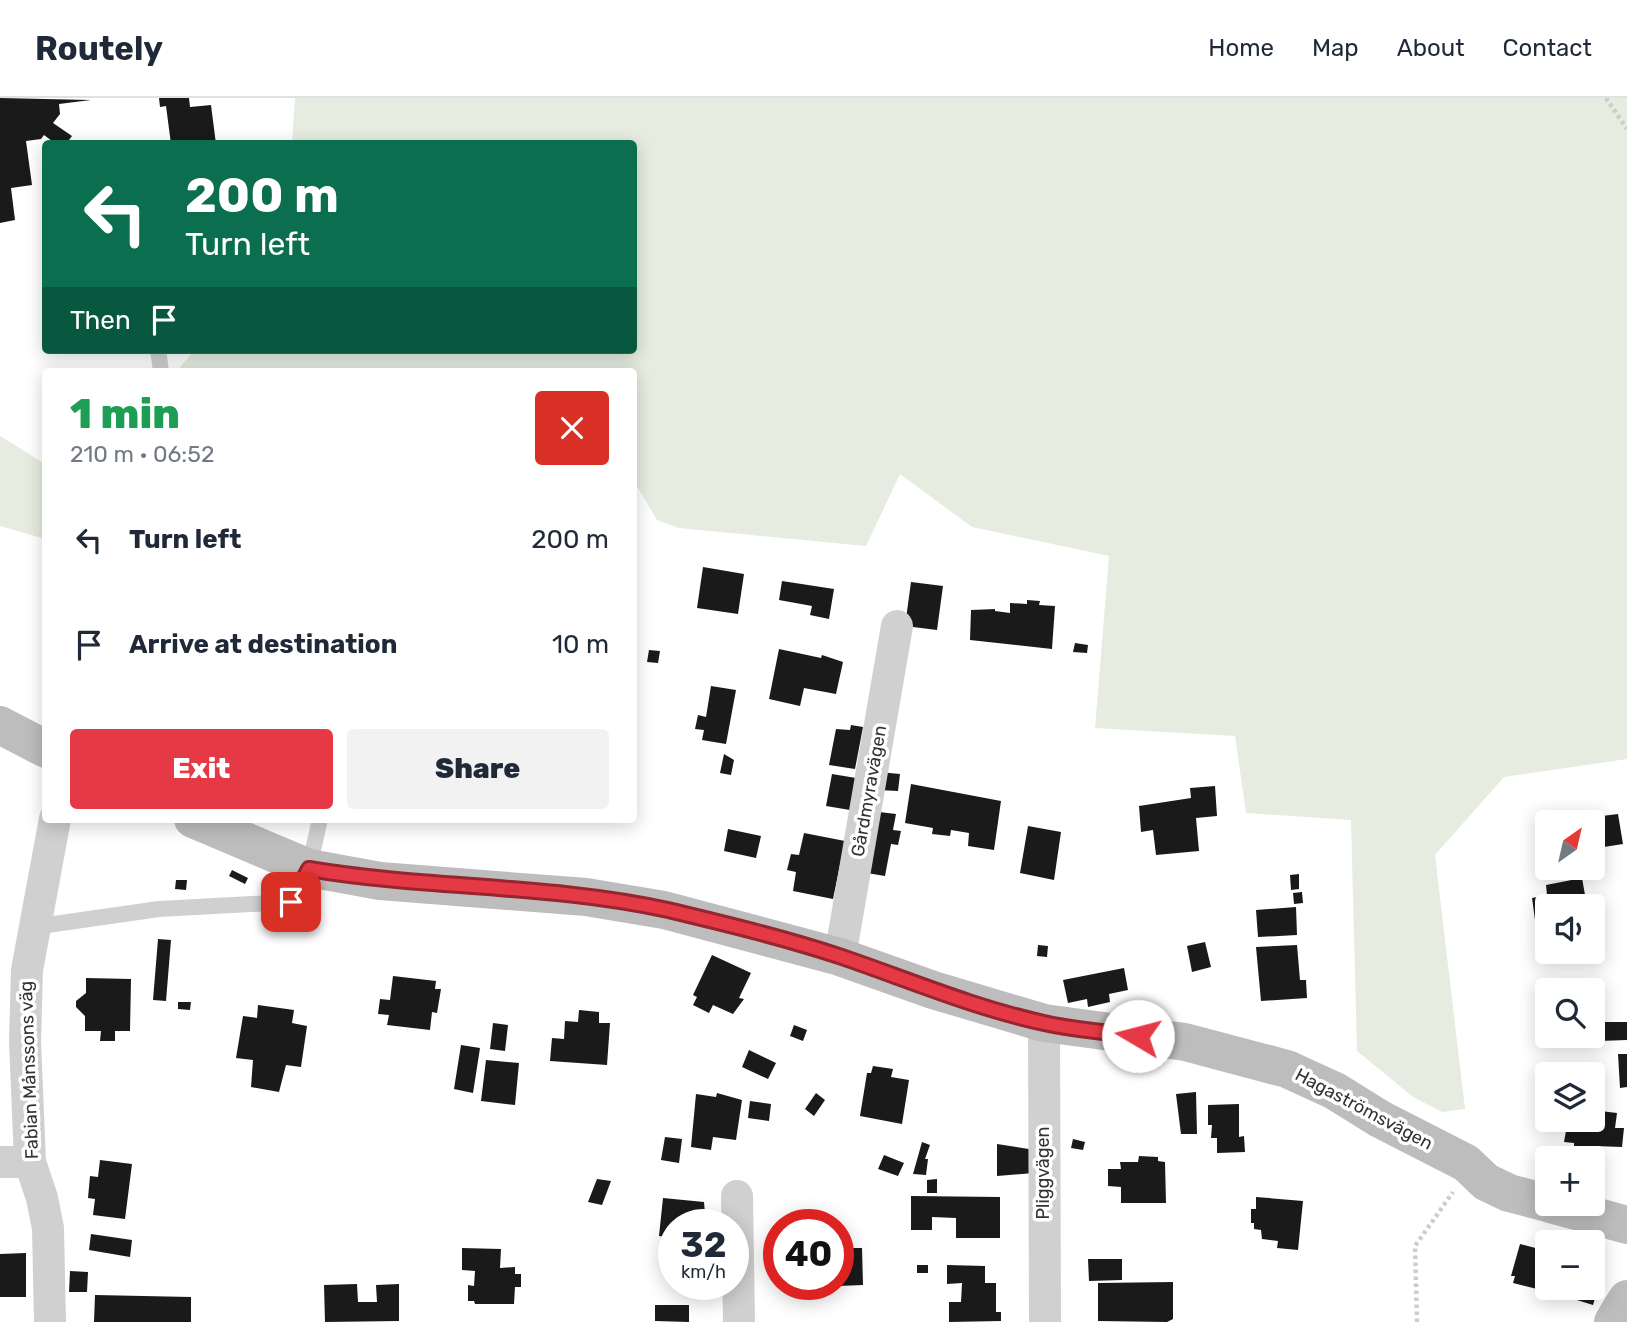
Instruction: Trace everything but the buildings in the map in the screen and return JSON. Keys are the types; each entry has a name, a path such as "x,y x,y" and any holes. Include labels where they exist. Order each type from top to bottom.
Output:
{"street":[{"name":"Gårdmyravägen","path":"840,957 897,626"},
{"path":"0,725 42,747"},
{"name":"Fabian Månssons väg","path":"50,1322 48,1228 43,1198 15,1162 25,1041 27,970 54,823"},
{"name":"Hagaströmsvägen","path":"202,823 309,869 380,881 586,897 638,905 733,927 840,957 933,990 1044,1023 1185,1042 1287,1069 1335,1091 1380,1119 1466,1163 1486,1181 1509,1193 1535,1200"},
{"name":"Pliggvägen","path":"1044,1023 1045,1322"},
{"path":"737,1196 739,1322"},
{"name":"Hagaströmsvägen","path":"1593,1216 1627,1225"},
{"path":"1613,1322 1627,1298"}],"lane":[{"path":"33,927 159,909 291,902 309,869 319,823"}],"path":[{"path":"1606,98 1627,129"},
{"path":"1417,1322 1415,1247 1454,1190 1466,1163"}],"shaded area":[{"path":"295,98 1627,98 1627,759 1504,777 1435,855 1465,1109 1442,1112 1413,1097 1357,1051 1351,820 1246,813 1235,736 1095,728 1109,556 972,527 900,474 866,546 679,528 657,520 637,486 637,368 180,368 192,354 637,354 637,140 292,140"},
{"path":"0,436 42,462 42,538 0,526"}],"route":[{"path":"291,902 309,869 380,881 586,897 664,910 733,927 840,957 933,990 1044,1023 1138,1036"}]}
